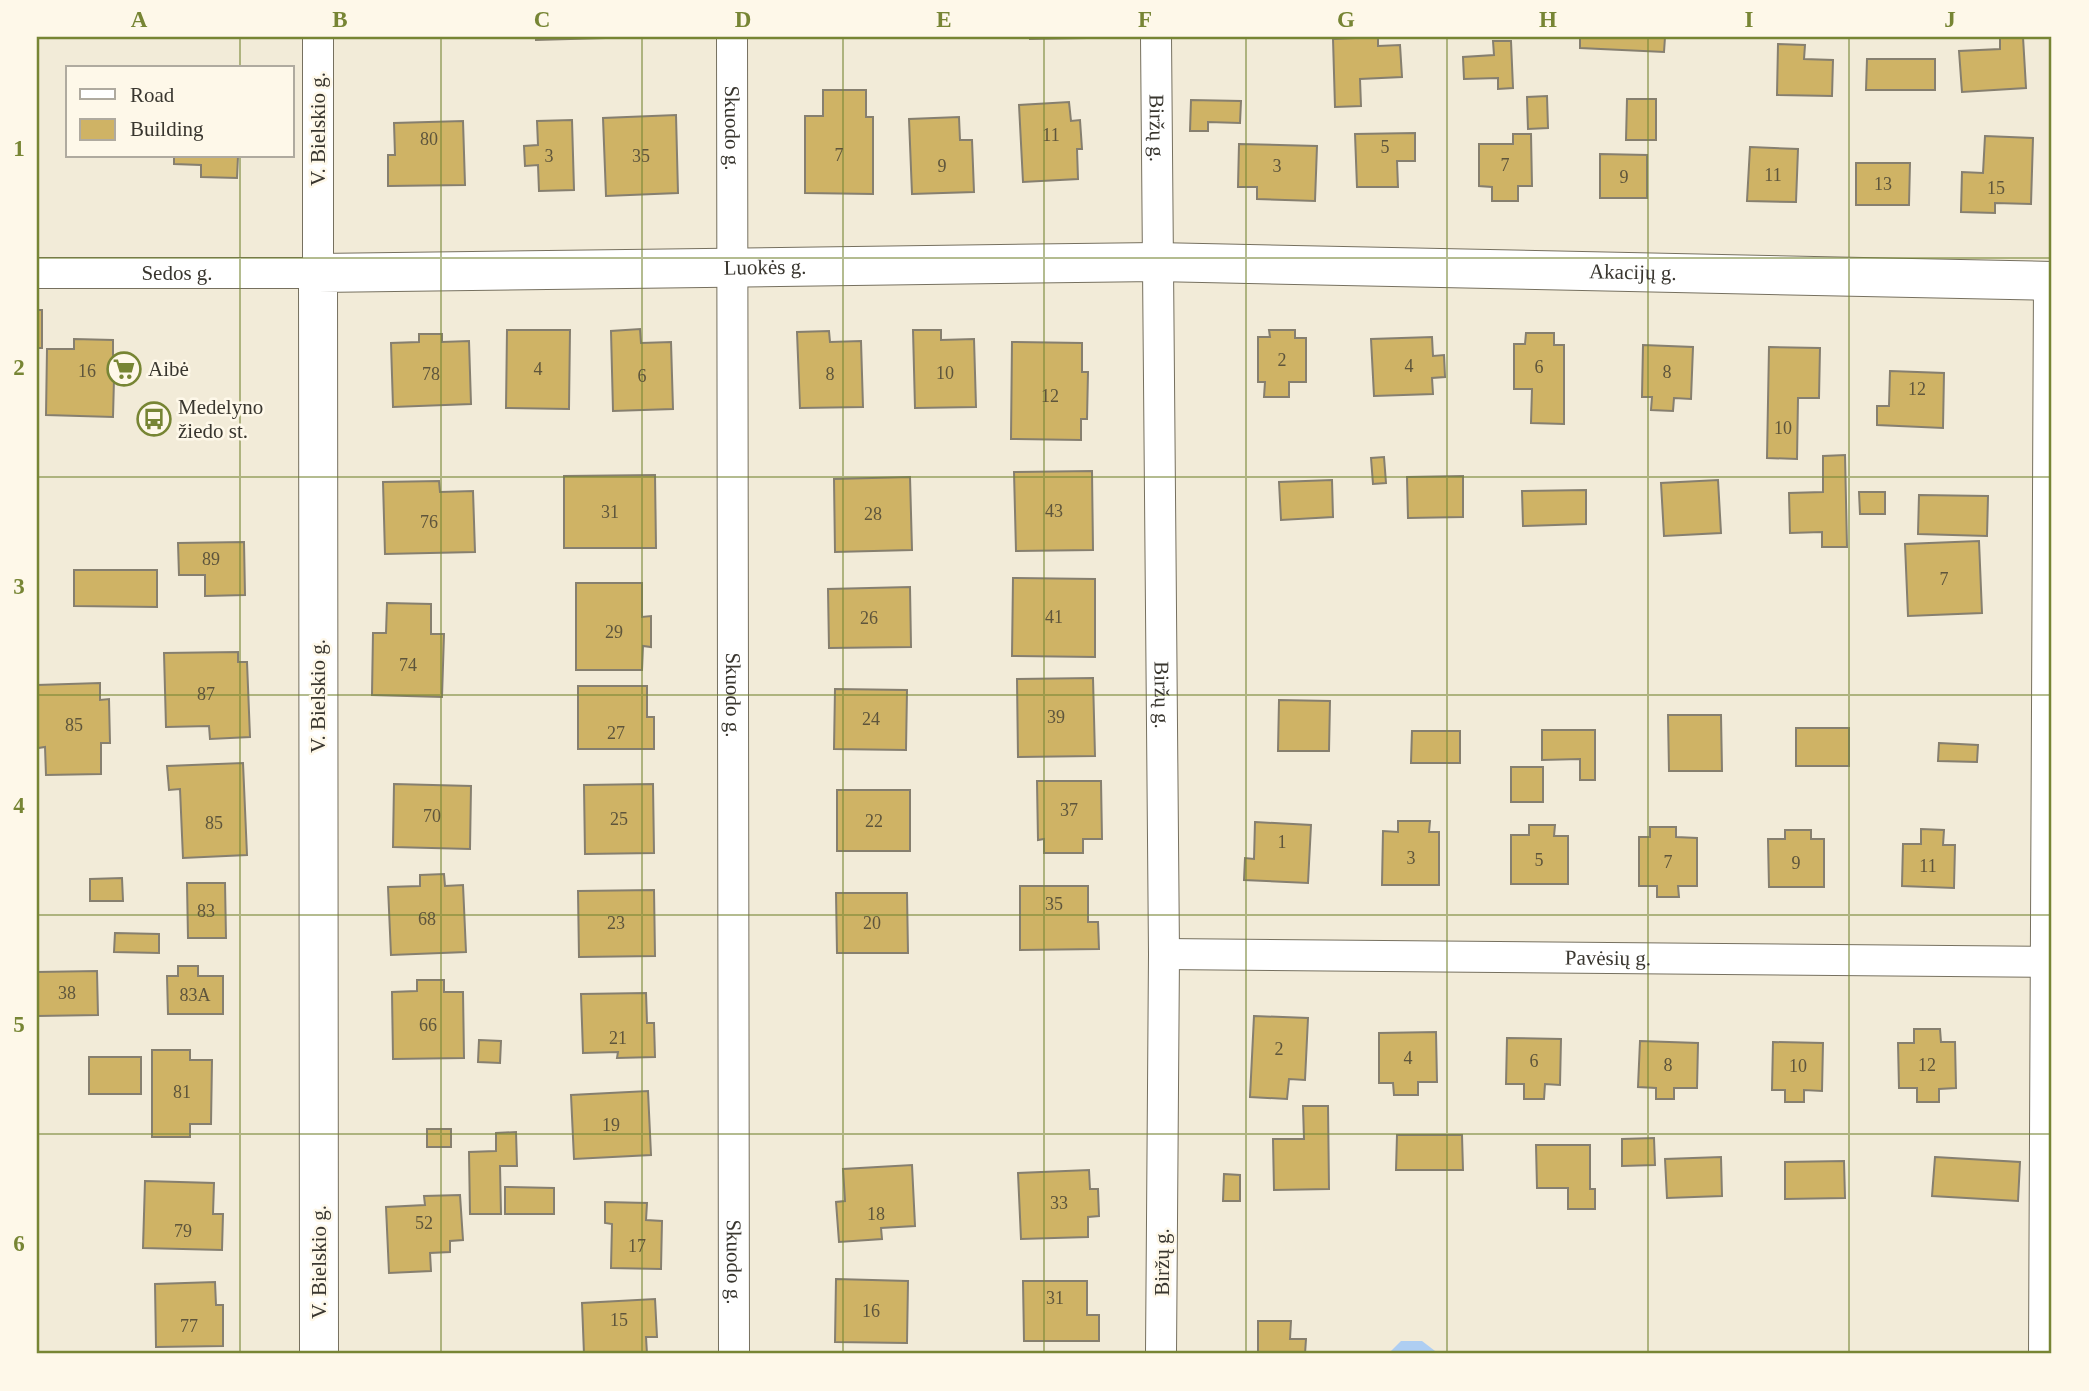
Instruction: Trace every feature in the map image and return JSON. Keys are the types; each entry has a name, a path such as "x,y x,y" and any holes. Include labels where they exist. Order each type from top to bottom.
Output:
{"street":[{"name":"V. Bielskio g.","path":"318,37 319,1354"},
{"name":"Skuodo g.","path":"732,37 734,1354"},
{"name":"Biržų g.","path":"1156,37 1164,954 1161,1354"},
{"name":"Luokės g.","path":"318,274 1212,263"},
{"name":"Akacijų g.","path":"1212,263 2051,281"},
{"name":"Sedos g.","path":"37,273 318,274"},
{"path":"2044,1354 2049,962 2051,281"},
{"name":"Pavėsių g.","path":"1164,954 2049,962"}],"water":[{"path":"1401,1341 1422,1341 1439,1354 1388,1354"}],"building":[{"path":"536,37 641,37 536,40"},
{"path":"1086,37 1086,38 1030,39"},
{"path":"1378,37 1378,46 1400,45 1402,77 1360,79 1361,106 1335,107 1333,39"},
{"path":"1580,37 1665,37 1664,52 1580,48"},
{"path":"2000,37 2023,37 2026,88 1962,92 1959,51 2000,49"},
{"path":"1493,41 1511,41 1513,88 1498,89 1498,78 1464,79 1463,57 1494,55"},
{"path":"1778,44 1805,45 1804,59 1833,60 1832,96 1777,95"},
{"path":"1867,59 1935,59 1935,90 1866,90"},
{"path":"823,90 866,90 866,117 873,117 873,194 805,193 805,116 823,116"},
{"path":"1547,96 1548,128 1528,129 1527,97"},
{"path":"1627,99 1656,99 1656,140 1626,140"},
{"path":"1191,100 1241,101 1240,123 1208,122 1208,131 1190,131"},
{"path":"1069,102 1071,121 1080,120 1082,149 1077,149 1078,179 1023,182 1019,105"},
{"path":"676,115 678,193 606,196 603,118"},
{"path":"959,117 960,140 972,140 974,192 912,194 909,119"},
{"path":"572,120 574,190 539,191 538,165 525,166 524,146 538,145 537,121"},
{"path":"463,121 465,185 388,186 388,155 395,155 394,123"},
{"path":"1415,133 1415,161 1397,161 1398,187 1357,187 1355,134"},
{"path":"1513,134 1531,134 1532,186 1518,186 1518,201 1492,201 1492,187 1479,186 1479,144 1513,144"},
{"path":"1985,136 2033,138 2031,204 1995,203 1995,213 1961,212 1962,172 1983,173"},
{"path":"1239,144 1317,146 1315,201 1257,199 1257,187 1238,187"},
{"path":"1750,147 1798,149 1796,202 1747,201"},
{"path":"1600,154 1647,155 1647,198 1600,198"},
{"path":"174,158 238,158 237,178 201,177 201,165 174,164"},
{"path":"1856,163 1910,163 1909,205 1856,205"},
{"path":"37,310 42,310 42,348 37,348"},
{"path":"640,329 641,343 671,342 673,409 613,411 611,331"},
{"path":"507,330 570,330 569,409 506,408"},
{"path":"913,330 941,330 941,340 974,339 976,407 915,408"},
{"path":"1269,330 1295,330 1295,338 1306,338 1306,382 1289,382 1289,397 1264,397 1265,382 1258,382 1258,337 1270,337"},
{"path":"829,331 830,342 861,341 863,407 800,408 797,332"},
{"path":"1526,333 1554,333 1554,345 1564,345 1564,424 1531,423 1532,389 1514,389 1514,344 1525,344"},
{"path":"419,334 442,334 442,342 469,341 471,404 393,407 391,343 419,342"},
{"path":"1432,337 1433,356 1444,355 1445,377 1432,378 1433,394 1374,396 1371,339"},
{"path":"74,339 113,340 113,363 127,363 126,379 114,379 113,417 46,415 47,349 74,349"},
{"path":"1012,342 1082,343 1082,372 1088,372 1087,419 1081,419 1081,440 1011,439"},
{"path":"1643,345 1693,347 1691,399 1674,398 1673,411 1651,410 1652,397 1642,397"},
{"path":"1769,347 1820,348 1819,398 1798,398 1797,459 1767,458"},
{"path":"1890,371 1944,373 1943,428 1877,425 1877,406 1889,406"},
{"path":"1845,455 1847,547 1822,547 1822,532 1790,533 1789,493 1823,492 1823,456"},
{"path":"1384,457 1386,483 1373,484 1371,458"},
{"path":"1092,471 1093,550 1016,551 1014,472"},
{"path":"655,475 656,548 564,548 564,476"},
{"path":"1463,476 1463,517 1408,518 1407,477"},
{"path":"910,477 912,550 835,552 834,479"},
{"path":"1332,480 1333,517 1281,520 1279,482"},
{"path":"1718,480 1721,533 1664,536 1661,483"},
{"path":"439,481 440,492 473,491 475,552 385,554 383,482"},
{"path":"1586,490 1586,524 1523,526 1522,491"},
{"path":"1859,492 1885,492 1885,514 1860,514"},
{"path":"1919,495 1988,496 1987,536 1918,534"},
{"path":"1979,541 1982,613 1908,616 1905,544"},
{"path":"244,542 245,595 205,596 205,575 179,575 178,543"},
{"path":"74,570 157,570 157,607 74,606"},
{"path":"1013,578 1095,579 1095,657 1012,656"},
{"path":"576,583 642,583 642,617 651,616 651,647 643,646 642,670 576,670"},
{"path":"910,587 911,647 829,648 828,589"},
{"path":"387,603 431,604 431,634 444,634 442,697 372,695 373,633 386,633"},
{"path":"238,652 238,662 247,662 250,737 210,739 209,726 166,727 164,653"},
{"path":"1093,678 1095,756 1018,757 1017,679"},
{"path":"100,683 100,700 109,699 110,743 101,743 101,774 46,775 45,747 38,748 37,685"},
{"path":"578,686 647,686 647,717 654,717 654,749 578,749"},
{"path":"835,689 907,690 906,750 834,749"},
{"path":"1279,700 1330,701 1329,751 1278,751"},
{"path":"1668,715 1721,715 1722,771 1669,771"},
{"path":"1796,728 1849,728 1849,766 1796,766"},
{"path":"1542,730 1595,730 1595,780 1580,780 1580,759 1542,760"},
{"path":"1412,731 1460,731 1460,763 1411,763"},
{"path":"1939,743 1978,745 1977,762 1938,761"},
{"path":"243,763 247,855 183,858 180,789 169,790 167,766"},
{"path":"1511,767 1543,767 1543,802 1511,802"},
{"path":"1037,781 1101,781 1102,839 1083,839 1083,853 1044,853 1044,839 1038,840"},
{"path":"394,784 471,786 470,849 393,847"},
{"path":"653,784 654,853 585,854 584,785"},
{"path":"837,790 910,790 910,851 837,851"},
{"path":"1398,821 1430,821 1429,832 1439,832 1439,885 1382,885 1383,831 1398,832"},
{"path":"1255,822 1311,825 1308,883 1244,880 1245,858 1254,859"},
{"path":"1529,825 1555,825 1554,836 1568,836 1568,884 1511,884 1511,835 1529,835"},
{"path":"1650,827 1676,827 1676,837 1697,838 1697,886 1678,886 1679,897 1657,897 1657,886 1639,886 1639,837 1650,837"},
{"path":"1921,829 1944,830 1943,845 1955,845 1954,888 1902,886 1903,844 1921,844"},
{"path":"1785,830 1811,830 1811,839 1824,839 1824,887 1769,887 1768,839 1785,839"},
{"path":"444,874 445,886 463,885 466,952 391,955 388,887 420,886 420,875"},
{"path":"122,878 123,901 90,901 90,879"},
{"path":"187,883 225,883 226,938 188,938"},
{"path":"1020,886 1088,886 1088,922 1098,922 1099,949 1020,950"},
{"path":"654,890 655,956 579,957 578,891"},
{"path":"836,893 907,893 908,953 837,953"},
{"path":"115,933 159,934 159,953 114,952"},
{"path":"178,966 198,966 198,976 223,976 223,1014 168,1014 167,976 178,976"},
{"path":"97,971 98,1015 37,1016 37,972"},
{"path":"417,980 444,980 444,992 463,992 464,1058 393,1059 392,992 417,991"},
{"path":"646,993 647,1023 654,1023 655,1057 617,1058 618,1052 583,1053 581,994"},
{"path":"1254,1016 1308,1018 1305,1080 1289,1079 1287,1099 1250,1097"},
{"path":"1914,1029 1940,1029 1941,1042 1955,1042 1956,1088 1939,1089 1939,1102 1917,1102 1917,1088 1899,1088 1898,1043 1914,1043"},
{"path":"1436,1032 1437,1082 1418,1082 1418,1095 1394,1095 1393,1083 1379,1083 1379,1033"},
{"path":"1507,1038 1561,1039 1560,1085 1545,1084 1544,1099 1524,1099 1524,1084 1506,1084"},
{"path":"479,1040 501,1041 500,1063 478,1062"},
{"path":"1640,1041 1698,1043 1697,1088 1674,1088 1674,1099 1656,1099 1656,1088 1638,1087"},
{"path":"1773,1042 1823,1043 1822,1091 1804,1090 1804,1102 1785,1102 1785,1090 1772,1090"},
{"path":"152,1050 190,1050 190,1060 212,1060 211,1124 190,1124 190,1137 152,1137"},
{"path":"89,1057 141,1057 141,1094 89,1094"},
{"path":"648,1091 651,1155 574,1159 571,1095"},
{"path":"1303,1106 1328,1106 1329,1189 1274,1190 1273,1139 1304,1139"},
{"path":"427,1129 451,1129 451,1147 427,1147"},
{"path":"516,1132 517,1166 500,1166 501,1214 470,1214 469,1152 496,1151 496,1133"},
{"path":"1397,1135 1462,1135 1463,1170 1396,1170"},
{"path":"1654,1138 1655,1165 1622,1166 1622,1139"},
{"path":"1536,1145 1590,1145 1590,1189 1595,1189 1595,1209 1568,1209 1568,1188 1537,1188"},
{"path":"1721,1157 1722,1196 1667,1198 1665,1159"},
{"path":"1935,1157 2020,1162 2018,1201 1932,1196"},
{"path":"1844,1161 1845,1198 1785,1199 1785,1162"},
{"path":"912,1165 915,1226 881,1228 882,1239 839,1242 836,1202 845,1201 843,1169"},
{"path":"1089,1170 1090,1189 1098,1189 1099,1216 1088,1217 1088,1237 1021,1239 1018,1173"},
{"path":"1224,1174 1240,1175 1240,1201 1223,1201"},
{"path":"145,1181 214,1183 213,1214 223,1214 222,1250 143,1248"},
{"path":"505,1187 554,1188 554,1214 505,1214"},
{"path":"460,1195 463,1240 450,1241 450,1252 430,1253 431,1271 389,1273 386,1207 425,1205 424,1196"},
{"path":"605,1202 647,1203 646,1220 662,1221 661,1269 611,1268 612,1224 605,1223"},
{"path":"836,1279 908,1281 907,1343 835,1342"},
{"path":"1023,1281 1087,1281 1087,1315 1099,1315 1099,1341 1024,1341"},
{"path":"215,1282 216,1305 223,1305 223,1346 156,1347 155,1284"},
{"path":"655,1299 657,1337 646,1337 647,1354 584,1354 582,1303"},
{"path":"1258,1321 1291,1321 1290,1339 1306,1339 1305,1354 1258,1354"}],"place":[{"name":"Aibė","path":"124,369"},
{"name":"Medelyno žiedo st.","path":"154,419"}]}
